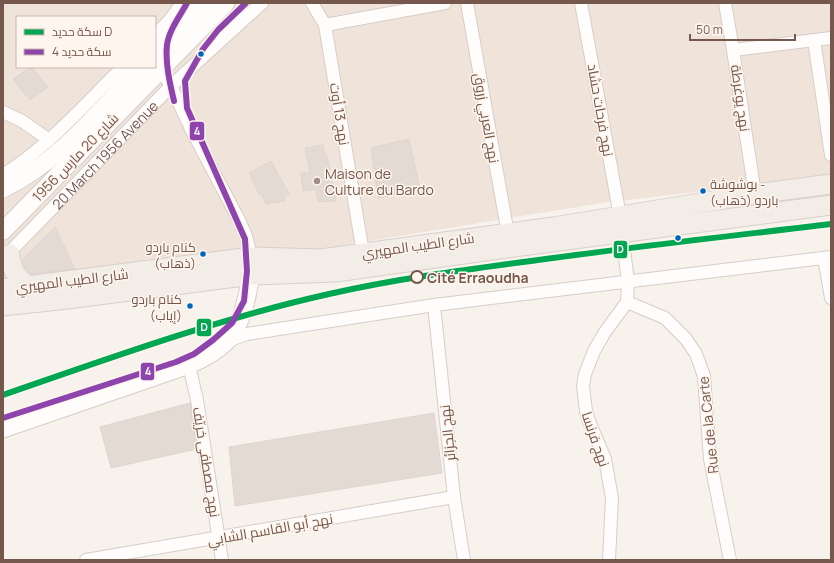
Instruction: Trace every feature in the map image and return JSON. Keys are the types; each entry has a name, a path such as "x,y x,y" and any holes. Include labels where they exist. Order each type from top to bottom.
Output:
{"main road":[{"path":"156,52 204,3"},
{"path":"158,64 226,3"},
{"path":"3,190 28,175 53,157 141,68"},
{"name":"شارع 20 مارس 1956","path":"3,231 148,83 156,68"},
{"name":"شارع الطيب المهيري","path":"3,306 68,299 251,266 336,272 621,224 755,194 831,184"},
{"name":"شارع الطيب المهيري","path":"3,289 321,259 508,234 831,206"},
{"path":"6,257 10,260 15,273 20,280 30,286"},
{"path":"3,429 189,365 210,354 227,341 237,325 247,297 251,266"}],"street":[{"path":"156,34 182,3"},
{"name":"20 March 1956 Avenue","path":"6,257 171,86 262,3"},
{"name":"نهج 13 أوت","path":"312,3 325,25 363,253"},
{"path":"325,25 445,3"},
{"name":"نهج العربي زروق","path":"467,3 508,234"},
{"name":"نهج فرحات حشاد","path":"581,3 621,224 628,282"},
{"name":"نهج يوغرطة","path":"725,3 755,194"},
{"path":"733,50 831,38"},
{"path":"814,40 831,155"},
{"path":"158,64 171,86 192,131 240,222 246,236 251,266"},
{"path":"3,175 49,140 122,68"},
{"path":"3,112 22,121 49,140"},
{"path":"227,341 247,334 434,306 827,258 831,298"},
{"path":"627,302 628,282"},
{"name":"نهج فرنسا","path":"609,560 612,498 611,486 606,459 586,411 583,386 585,374 594,351 605,332 627,302"},
{"name":"Rue de la Carte","path":"627,302 665,318 686,339 696,354 704,376 710,459 730,560"},
{"name":"نهج الجزائر","path":"434,306 454,497 464,560"},
{"name":"نهج مصطفى خريّف","path":"189,365 197,400 222,560"},
{"name":"نهج أبو القاسم الشابي","path":"86,560 454,497"}],"shaded area":[{"path":"3,3 831,3 831,176 602,203 246,261 3,288"}],"building":[{"path":"32,68 48,87 30,100 13,79"},
{"path":"409,139 420,189 378,198 371,148"},
{"name":"Maison de Culture du Bardo","path":"323,145 324,152 327,156 336,201 318,202 316,189 303,191 301,173 310,173 305,148"},
{"path":"271,161 289,194 284,195 285,201 266,204 262,195 259,194 249,173"},
{"path":"55,227 75,269 31,274 25,267 23,259"},
{"path":"190,403 197,449 111,468 100,427"},
{"path":"434,413 442,473 235,506 229,447"}],"rail line":[{"name":"4","path":"174,101 167,66 167,45 172,29 187,3"},
{"name":"4","path":"3,418 176,362 194,354 232,323 244,301 247,271 245,239 187,108 185,81 203,49 218,30 246,3"},
{"name":"D","path":"3,395 124,353 205,327 329,294 429,275 506,264 831,224"}],"place":[{"name":"Maison de Culture du Bardo","path":"317,181"},
{"name":"بوشوشة - باردو (ذهاب)","path":"703,191"},
{"name":"كنام باردو (ذهاب)","path":"203,254"},
{"name":"Cité Erraoudha","path":"417,277"},
{"name":"كنام باردو (إياب)","path":"190,306"}]}
